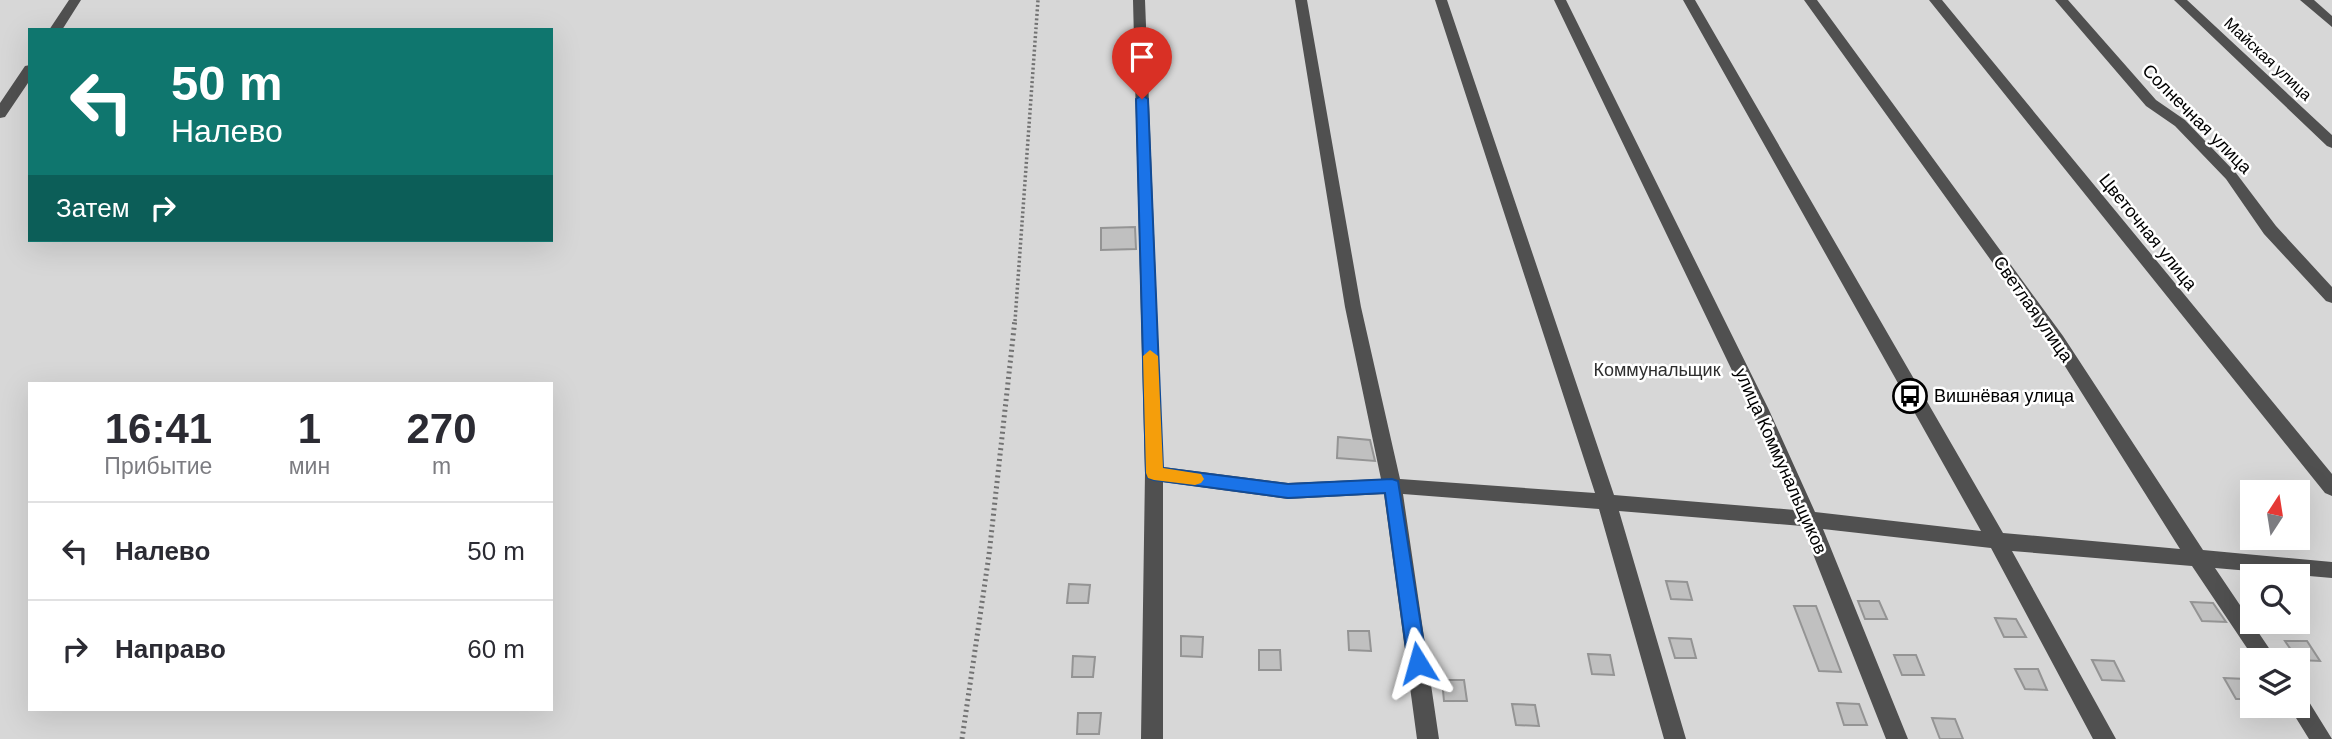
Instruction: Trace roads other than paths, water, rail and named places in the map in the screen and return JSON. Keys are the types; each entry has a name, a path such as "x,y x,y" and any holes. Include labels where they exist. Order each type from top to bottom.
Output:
{"street":[{"path":"56,28 75,0"},
{"path":"1139,0 1154,473 1152,739"},
{"path":"1301,0 1353,307 1392,486 1428,739"},
{"path":"1441,0 1607,502 1675,739"},
{"name":"улица Коммунальщиков","path":"1560,0 1760,410 1809,519 1897,739"},
{"path":"1689,0 1997,541 2105,739"},
{"name":"Светлая улица","path":"1810,0 2057,340 2197,558 2259,648"},
{"name":"Цветочная улица","path":"1935,0 2332,488"},
{"name":"Солнечная улица","path":"2061,0 2151,103 2180,123 2231,176 2270,230 2332,297"},
{"name":"Майская улица","path":"2180,0 2332,143"},
{"path":"2305,0 2332,23"},
{"path":"0,114 28,72"},
{"path":"1154,473 1288,491 1392,486 1607,502 1809,519 1997,541 2332,570"},
{"path":"2308,718 2322,739"}],"place":[{"name":"Вишнёвая улица","path":"1910,396"}],"park label":[{"name":"Коммунальщик","path":"1657,370"}]}
